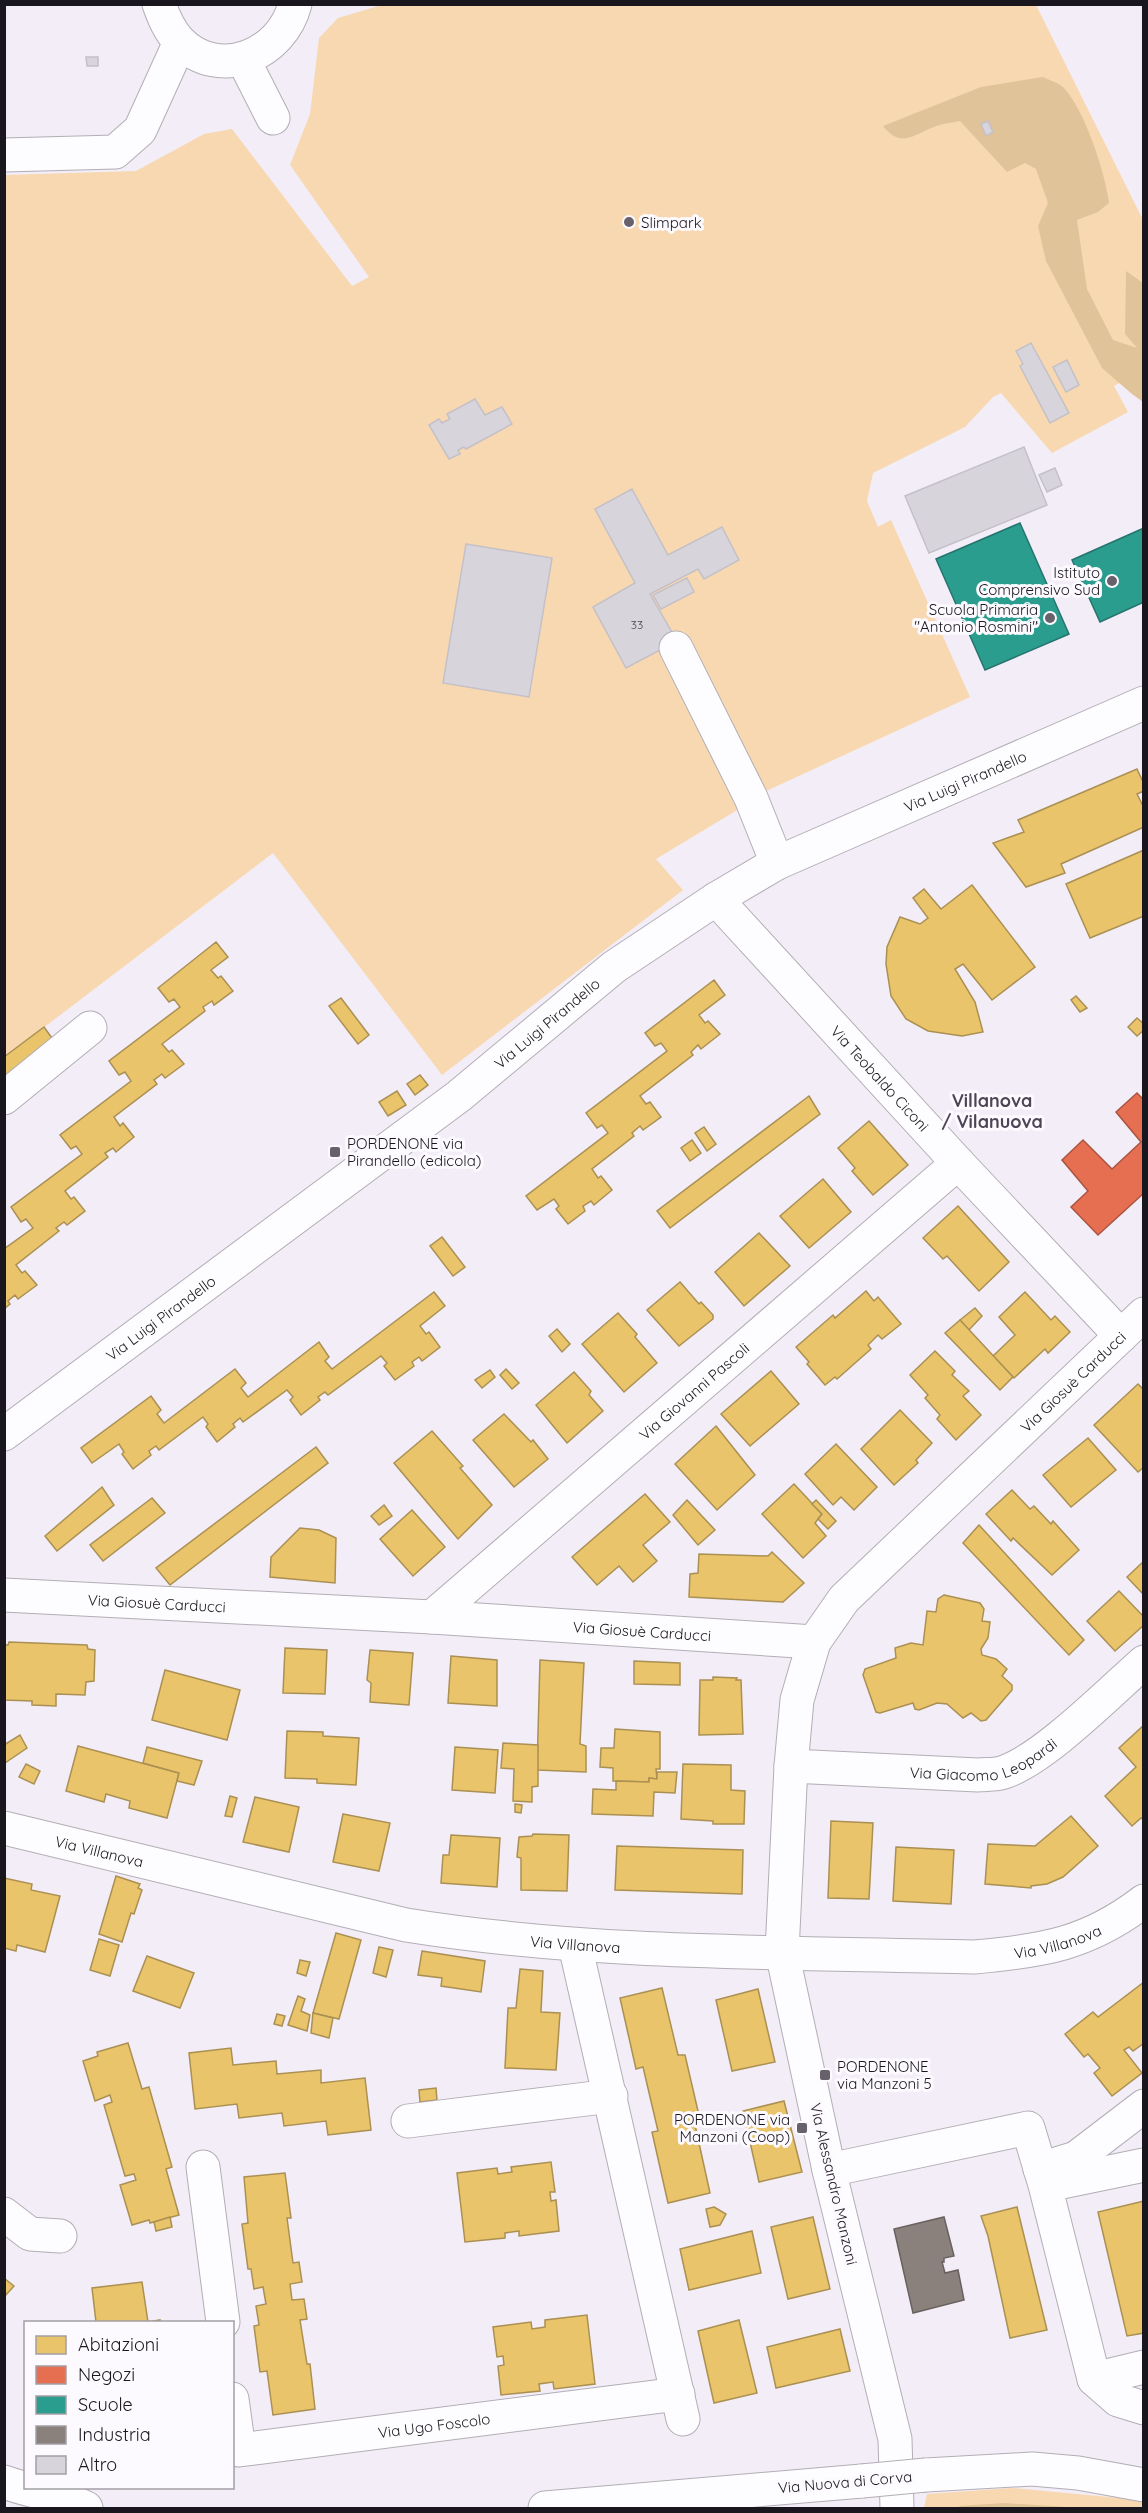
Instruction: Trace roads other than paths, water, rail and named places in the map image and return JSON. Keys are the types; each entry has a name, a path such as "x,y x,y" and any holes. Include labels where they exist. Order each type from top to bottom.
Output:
{"street":[{"path":"159,4 166,24 180,42 199,54 220,61 243,59 264,50 282,35 295,4"},
{"path":"4,155 115,152 140,130 180,42"},
{"path":"243,59 273,118"},
{"path":"676,648 751,798 777,862"},
{"name":"Via Luigi Pirandello","path":"4,1434 459,1096 614,967 716,899 777,862 1143,703"},
{"name":"Via Teobaldo Ciconi","path":"716,899 958,1163 1132,1325"},
{"path":"4,1098 90,1028"},
{"name":"Via Giovanni Pascoli","path":"432,1617 958,1163"},
{"name":"Via Giosuè Carducci","path":"4,1595 432,1617 814,1642 844,1599 1132,1325"},
{"name":"Via Alessandro Manzoni","path":"814,1642 797,1700 791,1766 782,1952 829,2170 895,2439 897,2503"},
{"name":"Via Giacomo Leopardi","path":"791,1766 978,1775 1001,1774 1028,1760 1052,1743 1143,1662"},
{"name":"Via Villanova","path":"4,1828 406,1925 464,1934 575,1944 974,1957 1027,1953 1065,1945 1083,1937 1127,1913 1143,1901"},
{"name":"Via Ugo Foscolo","path":"234,2414 239,2450 680,2407 575,1944"},
{"path":"408,2121 611,2096"},
{"path":"1043,2177 1076,2158 1143,2106"},
{"path":"829,2170 1028,2128 1043,2177 1094,2379 1118,2400 1143,2408"},
{"path":"1043,2177 1143,2165"},
{"path":"203,2167 223,2321"},
{"path":"4,2214 30,2234 60,2236"},
{"path":"1094,2379 1143,2367"},
{"name":"Via Nuova di Corva","path":"545,2508 926,2475 1032,2469 1078,2473 1143,2485"},
{"path":"27,2494 73,2502 86,2508"}],"place":[{"name":"Slimpark","path":"629,222"},
{"name":"Istituto Comprensivo Sud","path":"1112,581"},
{"name":"Scuola Primaria \"Antonio Rosmini\"","path":"1050,618"},
{"name":"PORDENONE via Pirandello (edicola)","path":"335,1152"},
{"name":"PORDENONE via Manzoni 5","path":"825,2075"},
{"name":"PORDENONE via Manzoni (Coop)","path":"802,2128"}],"district":[{"name":"Villanova / Vilanuova","path":"992,1110"}]}
